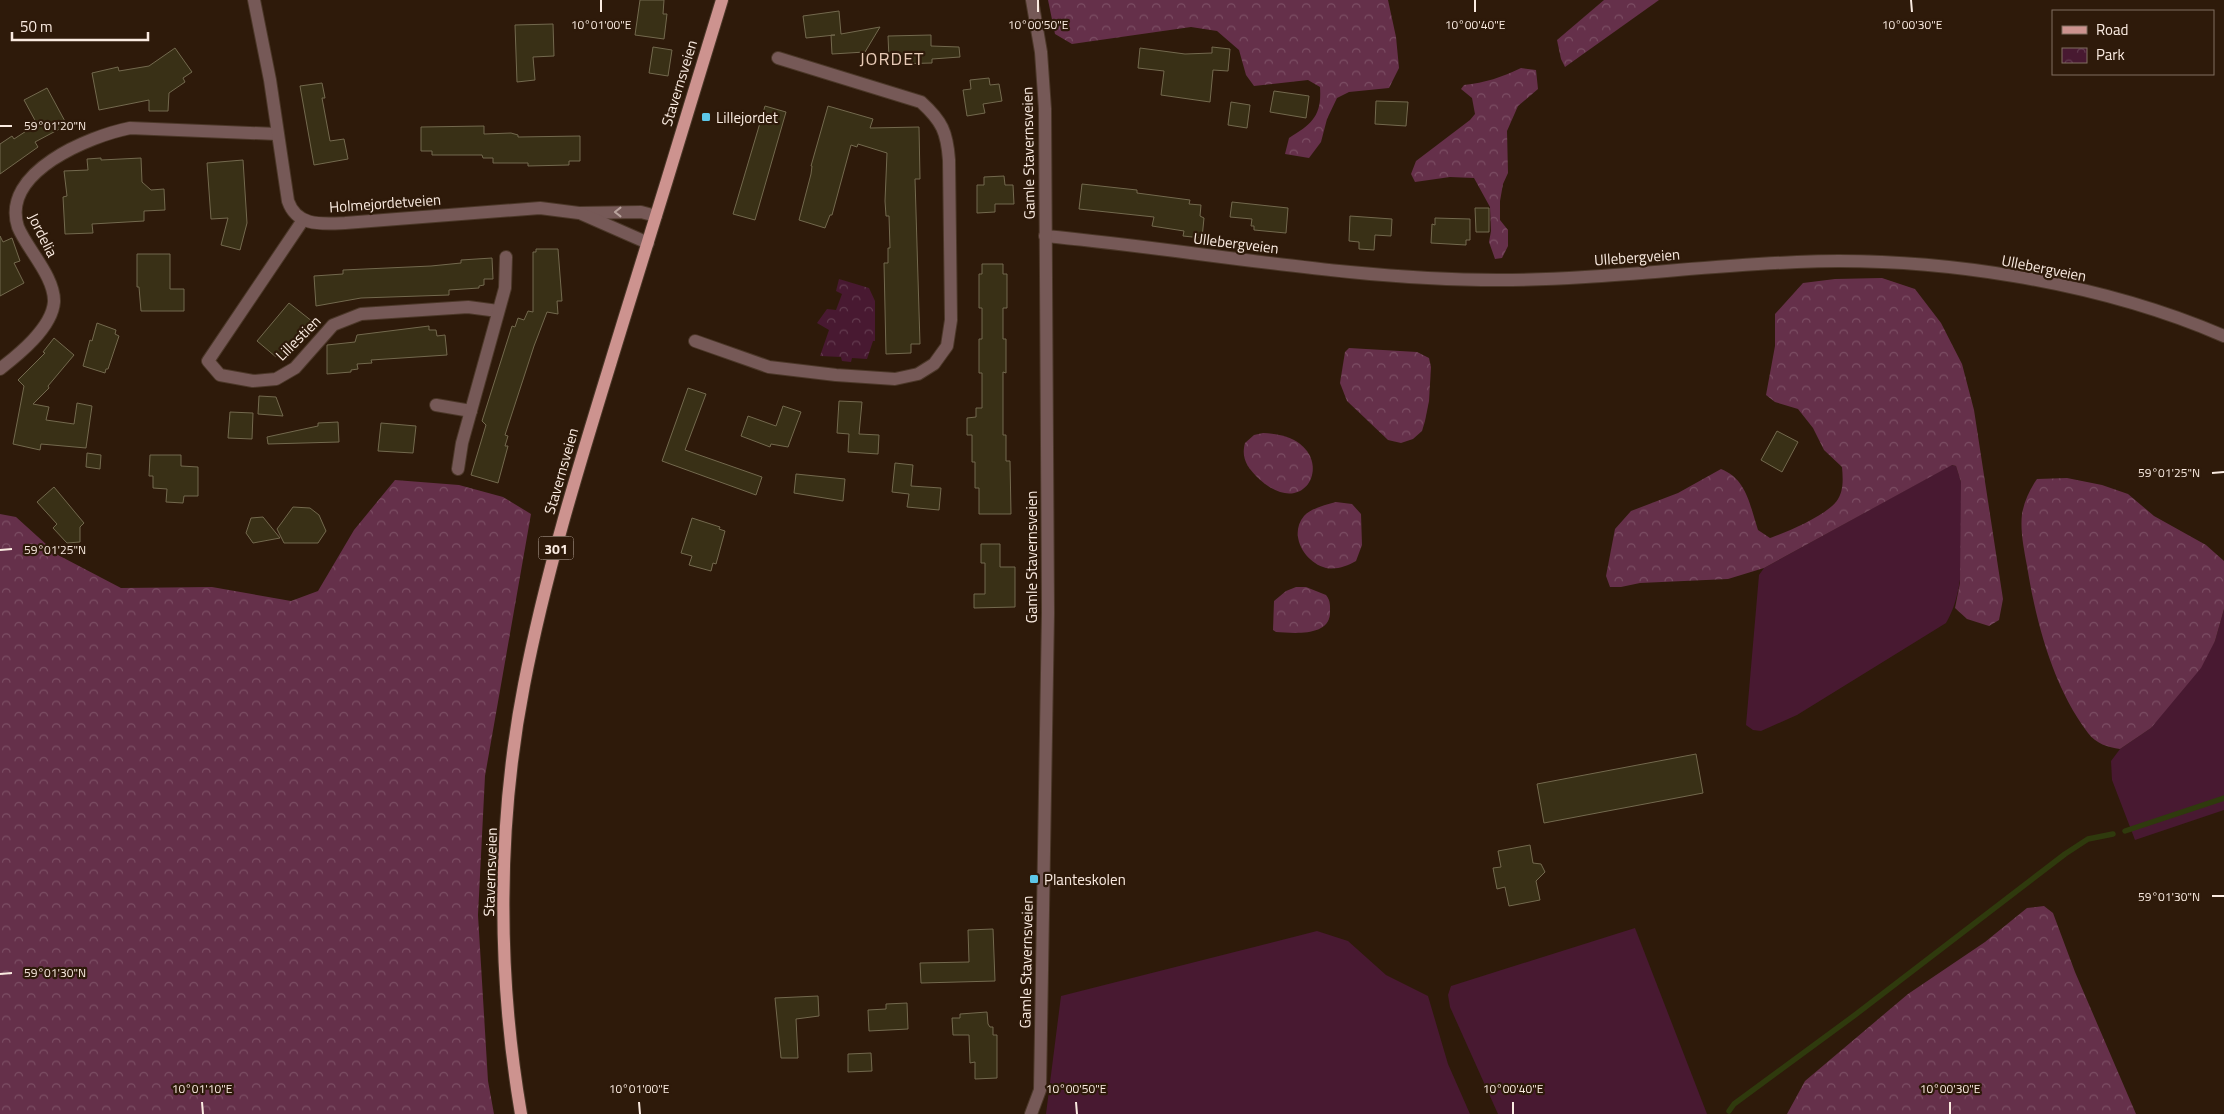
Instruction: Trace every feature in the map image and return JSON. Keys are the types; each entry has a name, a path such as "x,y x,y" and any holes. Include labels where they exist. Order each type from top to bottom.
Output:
{"main road":[{"name":"Stavernsveien","path":"521,1114 509,1016 505,919 508,819 517,732 524,687 548,576 582,456 722,0"}],"street":[{"path":"254,0 270,80 288,201 292,212 303,220"},
{"name":"Gamle Stavernsveien","path":"1032,0 1041,52 1045,110 1047,662 1040,1090 1032,1114"},
{"path":"695,341 769,367 895,380 918,374 934,364 947,346 951,320 949,160 947,138 938,117 921,102 778,58"},
{"name":"Jordelia","path":"0,370 29,347 46,323 54,302 48,280 18,228 15,216 14,206 18,191 27,178 58,156 108,133 130,128 277,134"},
{"name":"Holmejordetveien","path":"303,220 318,224 346,223 540,208 579,213 641,212 656,216"},
{"name":"Holmejordetveien","path":"579,213 648,243"},
{"name":"Lillestien","path":"303,220 208,361 220,375 253,381 276,379 295,368 333,325 361,314 468,307 498,311"},
{"name":"Ullebergveien","path":"1045,236 1325,270 1454,279 1557,279 1795,262 1903,264 1998,275 2100,295 2177,317 2224,336"},
{"path":"458,469 471,411 504,288 506,257"},
{"path":"436,405 471,411"}],"green space":[{"path":"1048,0 1388,0 1396,37 1399,68 1389,88 1349,92 1337,98 1327,119 1321,142 1309,158 1285,154 1289,138 1304,128 1314,118 1319,105 1320,87 1308,80 1254,86 1246,75 1239,50 1217,31 1191,27 1072,44 1055,34"},
{"path":"1604,0 1659,0 1565,67 1561,59 1557,40"},
{"path":"1521,68 1536,70 1538,89 1518,106 1507,131 1508,173 1503,184 1500,201 1500,220 1508,230 1508,246 1502,258 1495,259 1489,242 1491,231 1490,207 1474,178 1450,177 1415,182 1411,174 1416,161 1470,120 1475,114 1472,98 1461,89 1464,85 1493,79"},
{"path":"1882,278 1915,289 1941,323 1962,364 1974,410 2003,599 1999,620 1989,626 1967,619 1955,608 1960,583 1961,482 1956,466 1952,465 1764,568 1728,579 1640,583 1610,587 1606,576 1615,529 1631,511 1678,493 1721,469 1737,479 1742,486 1750,503 1758,530 1770,538 1815,518 1836,502 1842,490 1842,467 1824,450 1813,428 1798,409 1775,402 1766,395 1775,346 1775,314 1803,283 1835,279"},
{"path":"839,279 869,288 875,301 875,341 873,341 867,359 852,358 851,362 842,361 841,357 820,356 829,330 817,323 827,309 836,310 842,294 836,291"},
{"path":"1349,348 1417,352 1429,358 1431,367 1429,401 1422,431 1413,439 1401,443 1388,440 1347,401 1340,383 1345,352"},
{"path":"1263,433 1289,438 1305,448 1312,462 1312,476 1305,487 1293,493 1276,491 1250,470 1244,458 1245,443 1254,435"},
{"path":"1951,465 1956,466 1961,482 1962,555 1958,591 1946,623 1797,715 1761,731 1753,730 1746,725 1759,575 1764,568"},
{"path":"2067,478 2102,485 2128,494 2154,516 2206,545 2224,561 2224,609 2215,641 2201,668 2151,728 2120,749 2107,746 2095,740 2076,715 2056,675 2035,609 2022,533 2024,505 2037,479"},
{"path":"395,480 459,485 503,497 531,514 485,776 478,915 488,1081 494,1114 0,1114 0,514 16,517 58,555 121,588 212,587 291,601 318,591 354,530"},
{"path":"1336,502 1352,504 1361,514 1362,545 1356,561 1342,567 1326,568 1311,560 1301,547 1298,539 1299,523 1307,513"},
{"path":"1296,587 1306,587 1326,595 1330,606 1328,621 1323,627 1309,632 1276,632 1273,630 1274,601 1286,591"},
{"path":"2224,609 2224,810 2135,840 2112,780 2111,761 2120,749 2151,728 2215,641"},
{"path":"2044,906 2053,913 2075,972 2136,1114 1787,1114 1805,1081 1908,994 1985,942 2027,908"},
{"path":"1635,928 1707,1114 1498,1114 1450,1007 1448,995 1451,986"},
{"path":"1317,931 1348,941 1386,975 1428,996 1448,1064 1470,1114 1046,1114 1061,996"}],"building":[{"path":"640,0 664,0 663,14 667,14 664,39 635,35"},
{"path":"839,11 841,34 880,27 865,52 832,54 831,35 806,38 803,16"},
{"path":"553,24 554,56 533,57 535,80 517,82 515,25"},
{"path":"931,35 931,46 959,47 960,57 932,59 932,63 893,64 889,59 888,36"},
{"path":"653,47 672,50 668,76 649,73"},
{"path":"1212,47 1230,49 1228,71 1213,70 1210,102 1161,95 1164,71 1138,68 1140,48 1185,54 1212,53"},
{"path":"175,48 192,72 183,78 185,82 169,93 168,111 149,111 149,100 99,110 92,73 118,67 119,71 149,66"},
{"path":"989,78 990,85 999,84 1002,101 983,104 985,113 967,116 963,90 971,89 970,80"},
{"path":"322,83 325,98 322,98 330,141 344,139 348,159 314,165 300,86"},
{"path":"47,88 67,125 35,142 38,147 0,174 0,144 12,136 14,139 37,124 24,100"},
{"path":"1274,91 1309,96 1306,118 1270,112"},
{"path":"1376,101 1408,102 1406,126 1375,124"},
{"path":"1231,102 1250,105 1247,128 1228,125"},
{"path":"765,106 786,112 755,220 733,214"},
{"path":"828,106 873,119 870,128 919,127 920,179 915,179 920,344 911,344 911,353 886,354 884,263 888,263 888,248 890,248 889,216 886,216 885,201 887,153 858,144 857,147 851,145 832,215 830,215 825,228 799,220 811,174 811,166"},
{"path":"484,126 484,134 511,133 518,135 518,137 580,136 580,161 569,161 569,165 528,166 528,163 493,163 493,158 483,158 482,155 432,155 432,151 421,151 421,127"},
{"path":"101,158 101,160 141,158 142,182 151,190 164,189 165,210 144,211 144,221 92,224 93,233 65,234 63,197 67,196 64,171 88,170 87,159"},
{"path":"243,160 247,223 240,250 221,245 228,218 211,219 207,163"},
{"path":"1004,176 1005,185 1013,185 1014,204 995,204 995,212 977,213 977,185 984,185 984,177"},
{"path":"1082,184 1137,190 1137,193 1190,200 1189,204 1201,205 1200,216 1204,218 1202,238 1183,236 1184,231 1152,226 1154,217 1079,209"},
{"path":"1232,202 1288,208 1286,233 1254,230 1254,226 1251,226 1252,219 1230,217"},
{"path":"1475,208 1489,208 1489,232 1476,232"},
{"path":"1350,216 1392,219 1391,236 1375,235 1374,250 1359,249 1359,242 1349,241"},
{"path":"1435,218 1470,219 1470,240 1466,240 1466,245 1431,243 1432,224 1435,225"},
{"path":"0,236 3,242 12,238 20,261 14,263 24,283 0,296"},
{"path":"536,249 558,249 562,301 557,301 558,314 547,312 534,346 505,435 508,436 505,446 508,446 498,483 471,475 486,425 482,421 512,326 515,327 518,318 524,320 528,311 533,312 533,252 536,252"},
{"path":"137,254 170,254 170,289 184,289 184,311 141,311 139,287 137,287"},
{"path":"492,258 493,279 484,279 484,285 479,286 479,288 449,290 449,295 361,298 316,306 314,276 343,274 343,270 431,266 461,263 461,260"},
{"path":"982,264 1003,264 1003,274 1007,274 1007,308 1003,308 1003,339 1006,339 1006,373 1003,372 1003,435 1006,435 1006,461 1010,461 1011,514 979,514 979,488 975,488 975,462 972,462 972,435 967,435 967,418 976,417 976,408 982,408 982,373 979,373 979,339 982,339 982,308 979,308 979,274 982,274"},
{"path":"289,303 313,322 283,358 279,354 276,357 257,341"},
{"path":"97,323 116,330 115,334 119,336 105,373 83,366"},
{"path":"429,326 429,330 436,330 437,336 445,335 447,355 371,360 372,363 357,364 358,369 351,370 351,372 327,374 327,345 355,342 357,335"},
{"path":"54,338 74,355 48,386 49,388 33,404 49,407 46,420 74,424 77,403 92,406 86,448 41,444 40,450 13,444 24,386 18,380 45,353 43,352"},
{"path":"688,388 706,394 685,450 762,477 756,495 662,461"},
{"path":"259,396 276,397 283,416 258,414"},
{"path":"839,401 862,402 859,434 879,435 878,454 848,452 849,434 837,433"},
{"path":"783,406 801,412 788,447 771,444 770,447 741,436 748,416 776,426"},
{"path":"230,412 253,413 252,439 228,438"},
{"path":"338,422 339,442 268,444 267,437 318,426 318,423"},
{"path":"381,423 416,426 413,453 378,451"},
{"path":"1777,431 1798,442 1782,472 1761,460"},
{"path":"87,453 101,455 100,469 86,467"},
{"path":"150,455 181,455 181,466 198,467 198,496 184,496 183,503 166,502 167,489 153,488 153,476 149,476"},
{"path":"895,463 913,465 911,486 941,488 939,510 907,507 909,494 892,492"},
{"path":"796,474 845,479 843,501 794,493"},
{"path":"54,487 84,523 80,527 80,542 67,543 53,528 57,524 37,502"},
{"path":"293,507 310,508 319,515 326,531 318,543 284,543 277,529"},
{"path":"263,517 280,538 253,543 246,533 251,518"},
{"path":"692,518 720,527 719,529 725,531 716,564 713,563 711,571 689,565 692,556 681,553"},
{"path":"981,544 1000,544 1000,567 1015,567 1015,607 974,608 974,594 985,594 985,563 981,563"},
{"path":"1696,754 1703,793 1544,823 1537,784"},
{"path":"1530,845 1533,863 1541,864 1545,872 1536,881 1540,900 1509,906 1505,887 1497,889 1493,868 1501,867 1498,851"},
{"path":"993,929 995,981 921,983 920,963 969,962 968,930"},
{"path":"818,996 819,1016 796,1019 798,1058 781,1058 775,998"},
{"path":"907,1003 908,1029 869,1031 868,1010 886,1009 886,1004"},
{"path":"987,1012 988,1024 990,1027 993,1027 993,1035 997,1035 997,1078 975,1079 975,1062 970,1063 969,1035 953,1035 952,1018 960,1018 960,1014"},
{"path":"871,1053 872,1071 848,1072 848,1054"}],"waterway":[{"path":"2125,831 2224,798"},
{"path":"1729,1111 1734,1104 1855,1015 2065,854 2088,839 2113,834"}],"place":[{"name":"Lillejordet","path":"706,117"},
{"name":"Planteskolen","path":"1034,879"}],"district":[{"name":"JORDET","path":"892,58"}]}
